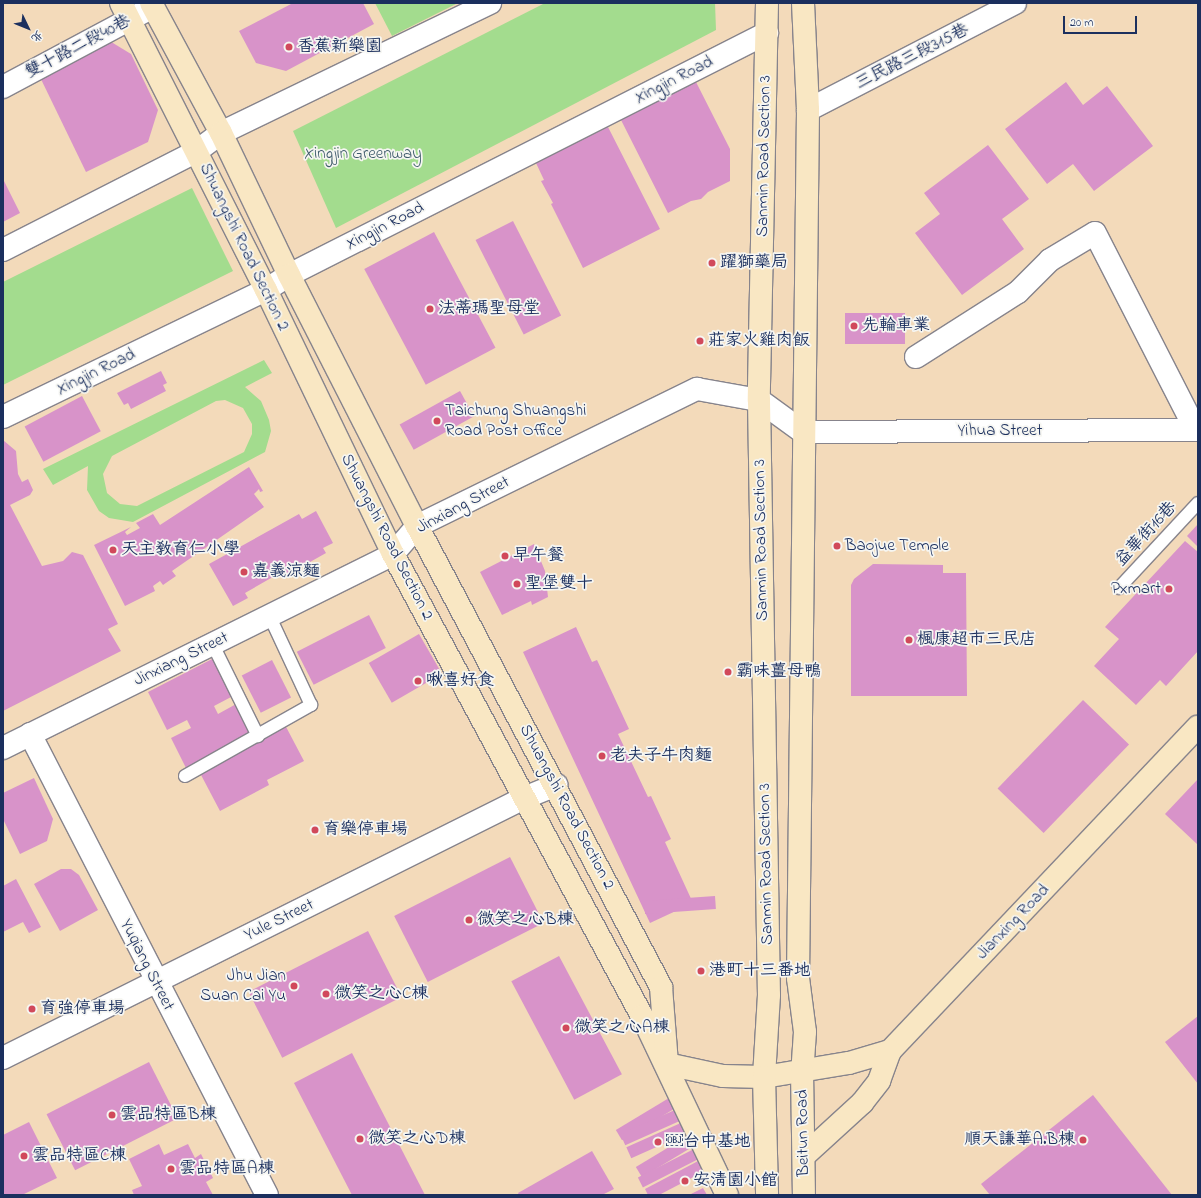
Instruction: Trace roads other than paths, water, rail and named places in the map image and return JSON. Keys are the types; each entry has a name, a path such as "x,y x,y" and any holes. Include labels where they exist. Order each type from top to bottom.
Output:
{"street":[{"path":"3,250 196,151 221,134 490,3"},
{"name":"Sanmin Road Section 3","path":"764,1077 769,995 759,400 767,3"},
{"name":"Sanmin Road Section 3","path":"802,1071 805,1032 798,978 803,432 808,110 803,3"},
{"name":"三民路三段315巷","path":"808,110 1015,3"},
{"name":"Shuangshi Road Section 2","path":"152,5 221,134 289,275 417,526 556,785 661,987 667,1064"},
{"name":"雙十路二段40巷","path":"3,86 125,11 152,5"},
{"name":"Shuangshi Road Section 2","path":"125,11 266,290 393,554 667,1064 680,1100 727,1195"},
{"name":"Xingjin Road","path":"3,417 266,290 289,275 767,33"},
{"path":"916,357 1018,292 1050,260 1095,233 1197,430"},
{"name":"Jinxiang Street","path":"3,748 393,554 417,526 697,389 759,400 803,432"},
{"name":"Yihua Street","path":"803,432 1197,430"},
{"name":"Jianxing Road","path":"890,1051 1198,727"},
{"name":"Yuqiang Street","path":"30,734 155,982 267,1195"},
{"name":"Yule Street","path":"3,1058 524,798 556,785"},
{"path":"667,1064 723,1076 764,1077 849,1062 890,1051"},
{"path":"804,1156 862,1103 879,1081 890,1051"},
{"name":"Beitun Road","path":"802,1071 804,1195"},
{"path":"764,1077 767,1195"}],"lane":[{"name":"益華街16巷","path":"1119,588 1198,503"},
{"path":"185,776 311,705 269,615"},
{"path":"212,643 258,736"}],"place":[{"name":"香蕉新樂園","path":"289,47"},
{"name":"躍獅藥局","path":"712,263"},
{"name":"法蒂瑪聖母堂","path":"430,309"},
{"name":"先輪車業","path":"854,326"},
{"name":"莊家火雞肉飯","path":"700,341"},
{"name":"Taichung Shuangshi Road Post Office","path":"437,421"},
{"name":"Baojue Temple","path":"837,546"},
{"name":"天主教育仁小學","path":"113,550"},
{"name":"早午餐","path":"505,556"},
{"name":"嘉義涼麵","path":"244,572"},
{"name":"聖堡雙十","path":"517,584"},
{"name":"Pxmart","path":"1169,589"},
{"name":"楓康超市三民店","path":"909,640"},
{"name":"霸味薑母鴨","path":"728,672"},
{"name":"啾喜好食","path":"418,681"},
{"name":"老夫子牛肉麵","path":"602,756"},
{"name":"育樂停車場","path":"315,830"},
{"name":"微笑之心B棟","path":"469,920"},
{"name":"港町十三番地","path":"701,971"},
{"name":"Jhu Jian Suan Cai Yu","path":"294,986"},
{"name":"微笑之心C棟","path":"326,994"},
{"name":"育強停車場","path":"32,1009"},
{"name":"微笑之心A棟","path":"566,1028"},
{"name":"雲品特區B棟","path":"112,1115"},
{"name":"微笑之心D棟","path":"360,1139"},
{"name":"順天謙華A.B棟","path":"1083,1140"},
{"name":"￼台中基地","path":"658,1142"},
{"name":"雲品特區C棟","path":"24,1156"},
{"name":"雲品特區A棟","path":"171,1169"},
{"name":"安清園小館","path":"685,1181"}],"park label":[{"name":"Xingjin Greenway","path":"363,154"}]}
